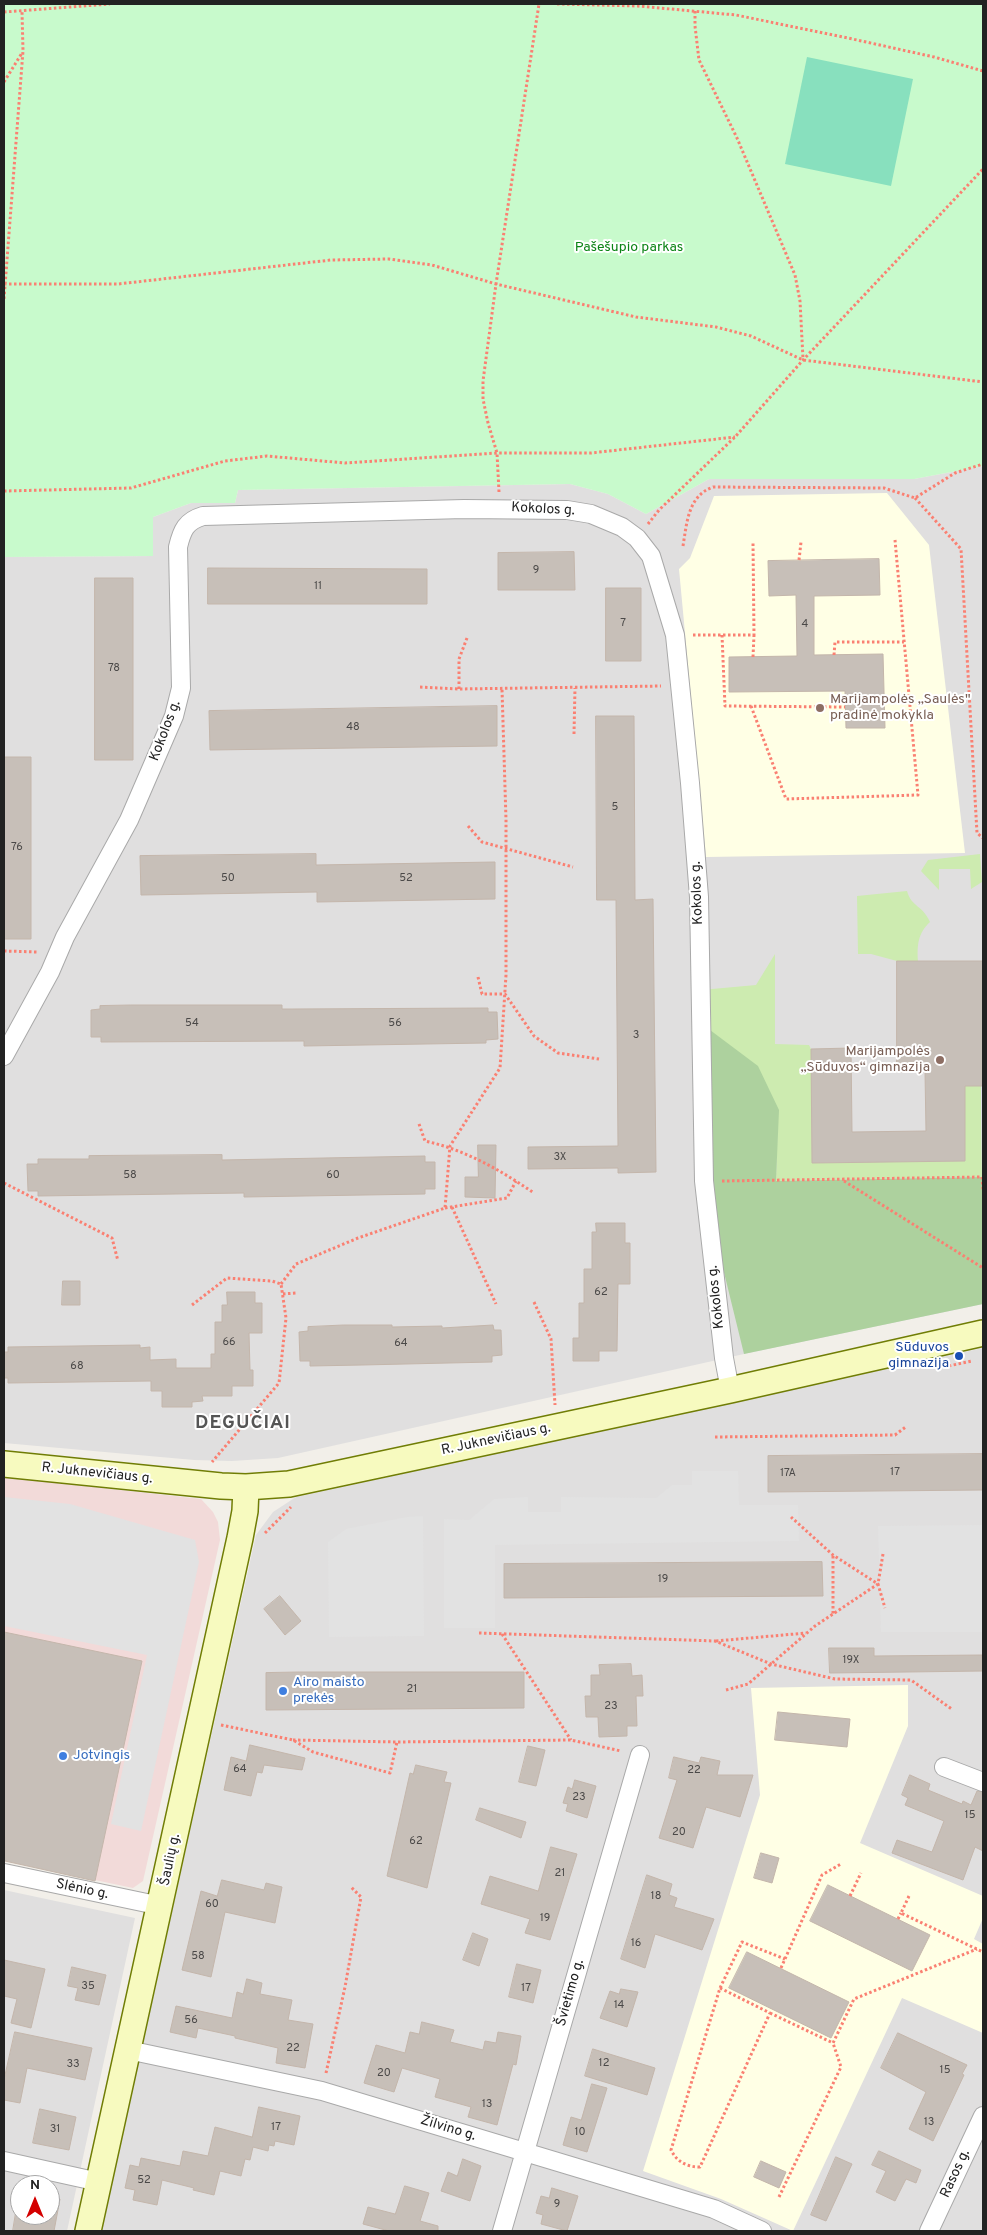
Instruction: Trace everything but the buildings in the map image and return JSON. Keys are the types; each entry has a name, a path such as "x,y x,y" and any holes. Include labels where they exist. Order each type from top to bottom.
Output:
{"street":[{"name":"Kokolos g.","path":"4,1056 65,937 129,820 179,702 181,688 178,547 185,526 192,519 203,516 500,508 567,510 591,514 622,526 637,538 651,556 675,635 699,888 704,1181 724,1358 730,1390"},
{"name":"R. Juknevičiaus g.","path":"4,1464 195,1484 246,1487 289,1484 730,1390 983,1333"},
{"name":"Šaulių g.","path":"88,2231 161,1906 240,1538 245,1511 246,1487"},
{"name":"Švietimo g.","path":"502,2231 640,1755"},
{"path":"944,1767 983,1782"},
{"name":"Slėnio g.","path":"4,1873 161,1906"},
{"name":"Žilvino g.","path":"128,2050 322,2091 714,2209 762,2231"},
{"name":"Rasos g.","path":"929,2231 983,2116"},
{"path":"4,2161 99,2182"}],"path":[{"path":"4,12 110,4"},
{"path":"500,508 498,453 488,423 483,399 483,381 539,4"},
{"path":"558,4 638,6 736,15 934,57 983,71"},
{"path":"4,299 23,51 22,11"},
{"path":"695,11 694,26 699,60 737,138 795,275 800,301 803,360"},
{"path":"4,82 23,51"},
{"path":"637,538 659,510 735,438 803,360 983,168"},
{"path":"5,284 118,284 330,260 389,259 432,265 496,284 636,316 716,327 751,336 803,360 983,382"},
{"path":"4,491 131,488 225,461 267,456 345,463 498,453 600,453 735,438"},
{"path":"915,498 955,473 983,464"},
{"path":"683,546 693,503 703,490 714,487 884,488 915,498 961,549 977,833 983,838"},
{"path":"751,706 786,798 918,795 895,540"},
{"path":"799,560 801,542"},
{"path":"752,543 753,657"},
{"path":"675,635 754,635"},
{"path":"722,635 725,706 845,707"},
{"path":"459,689 459,658 467,638"},
{"path":"834,655 835,642 904,642"},
{"path":"420,687 502,689 680,685"},
{"path":"574,734 575,687"},
{"path":"445,1208 450,1146 500,1068 505,994 506,850 502,689"},
{"path":"468,826 482,842 573,868"},
{"path":"4,951 42,952 56,957"},
{"path":"478,977 482,994 505,994"},
{"path":"505,994 534,1036 558,1053 599,1060"},
{"path":"419,1124 425,1141 450,1146 496,1168 534,1193"},
{"path":"704,1181 983,1176 983,1190"},
{"path":"842,1180 983,1268"},
{"path":"207,1467 279,1383 286,1318 281,1284 296,1264 358,1238 445,1208 507,1198 516,1181"},
{"path":"4,1183 112,1238 118,1262"},
{"path":"452,1207 496,1304"},
{"path":"192,1306 228,1278 272,1281 281,1284"},
{"path":"283,1294 296,1293"},
{"path":"534,1302 551,1339 554,1396 560,1426"},
{"path":"715,1437 895,1435 907,1426"},
{"path":"791,1517 833,1555 878,1584"},
{"path":"883,1554 878,1584 885,1608"},
{"path":"833,1555 833,1614"},
{"path":"726,1690 748,1684 807,1633 878,1584"},
{"path":"478,1633 715,1640 807,1633"},
{"path":"502,1633 571,1740"},
{"path":"715,1640 772,1664 835,1679 911,1680 953,1710"},
{"path":"201,1720 293,1740 397,1742 571,1740 640,1755"},
{"path":"293,1740 313,1752 390,1773 397,1742"},
{"path":"781,1968 822,1876 841,1864"},
{"path":"850,1896 861,1873"},
{"path":"322,2091 345,1987 361,1897 351,1887"},
{"path":"898,1919 909,1896"},
{"path":"901,1913 983,1952"},
{"path":"770,2013 700,2166 693,2167 676,2160 671,2150 720,1988 742,1942 785,1959"},
{"path":"779,2197 841,2067 834,2042 854,1998 977,1949"},
{"path":"720,1988 834,2042"}],"shaded area":[{"path":"983,466 983,1304 744,1354 278,1458 232,1461 194,1460 4,1443 4,557 152,556 153,517 191,503 235,503 238,490 570,484 608,494 646,514 709,479 914,479"},
{"name":"Marijampolės ,,Saulės\" pradinė mokykla","path":"887,493 929,545 965,853 706,857 679,569 690,558 714,496"},
{"path":"981,1086 983,1086 983,1177 982,1177"},
{"path":"983,1348 983,2231 101,2231 256,1535 273,1512 296,1497"},
{"path":"692,1471 738,1471 739,1505 798,1505 799,1541 495,1545 495,1628 444,1628 444,1519 469,1520 494,1499 528,1497 528,1512 561,1512 561,1497 656,1498 672,1485 692,1485"},
{"path":"4,1477 201,1499 213,1512 218,1522 220,1540 143,1881 133,1888 4,1861"},
{"path":"4,1497 70,1504 195,1540 199,1562 141,1831 111,1824 147,1655 4,1626"},
{"path":"423,1516 424,1636 329,1637 328,1542 346,1529 407,1517"},
{"path":"983,1525 983,1632 881,1632 878,1526"},
{"path":"908,1685 908,1726 860,1843 983,1896 983,1918 974,1939 983,1944 983,2033 902,1998 793,2231 721,2199 643,2171 760,1795 751,1688"},
{"path":"4,1890 135,1918 67,2231 4,2231"}],"green space":[{"name":"Pašešupio parkas","path":"4,4 983,4 983,466 914,479 709,479 646,514 608,494 570,484 238,490 235,503 191,503 153,517 153,556 4,557"},
{"path":"807,57 913,79 891,186 785,164"},
{"path":"980,854 982,882 971,889 970,869 939,869 939,890 921,871 928,860"},
{"path":"907,891 930,922 923,930 919,940 918,961 897,961 871,954 858,954 857,896"},
{"path":"775,954 775,1044 809,1045 811,1049 812,1163 851,1163 852,1152 871,1162 965,1161 965,1086 981,1086 982,1177 776,1181 778,1110 702,1024 701,990 756,985"},
{"path":"702,1024 758,1066 779,1110 776,1181 983,1177 983,1304 744,1354 705,1195"}],"place":[{"name":"Marijampolės ,,Saulės\" pradinė mokykla","path":"820,708"},
{"name":"Marijampolės „Sūduvos“ gimnazija","path":"940,1060"},
{"name":"Sūduvos gimnazija","path":"959,1356"},
{"name":"Airo maisto prekės","path":"283,1691"},
{"name":"Jotvingis","path":"63,1756"}],"district":[{"name":"DEGUČIAI","path":"243,1424"}]}
